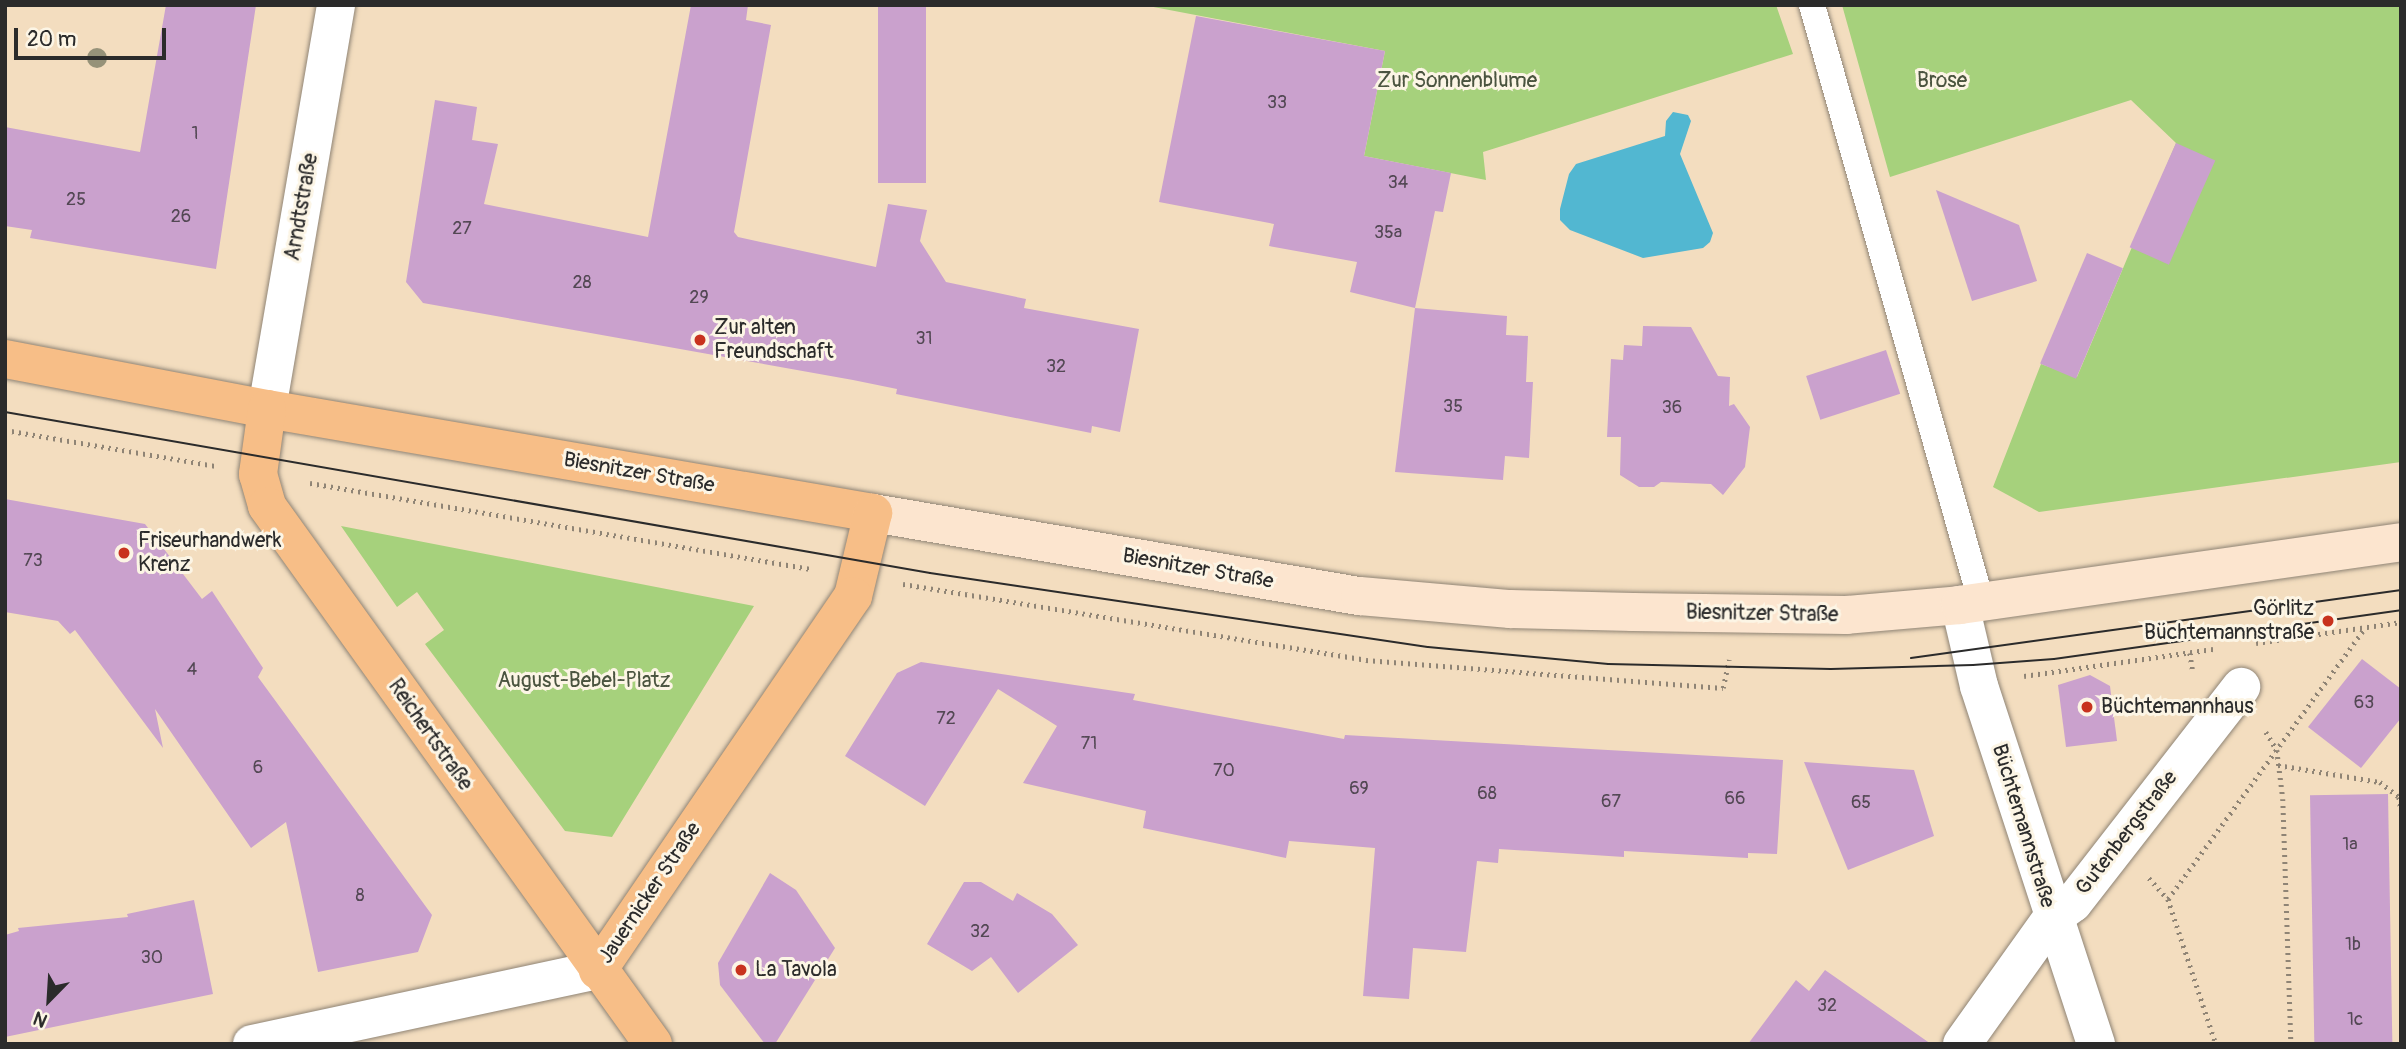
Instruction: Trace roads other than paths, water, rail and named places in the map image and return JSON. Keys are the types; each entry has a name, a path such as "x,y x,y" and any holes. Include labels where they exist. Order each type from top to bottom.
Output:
{"main road":[{"name":"Biesnitzer Straße","path":"5,359 267,409 1360,596 1483,607 1846,615 1971,603 2401,542"},
{"name":"Reichertstraße","path":"267,409 258,455 267,506 653,1044"},
{"name":"Jauernicker Straße","path":"598,970 853,596 873,513"}],"street":[{"name":"Arndtstraße","path":"267,409 336,5"},
{"name":"Büchtemannstraße","path":"1971,603 1973,665 2052,919 2096,1044"},
{"name":"Gutenbergstraße","path":"1962,1044 2052,919 2073,902 2241,687"},
{"name":"Jauernicker Straße","path":"252,1044 598,970"}],"lane":[{"path":"1812,5 1971,603"}],"water":[{"path":"1673,112 1688,115 1691,121 1680,154 1713,233 1710,242 1703,248 1643,258 1570,230 1560,220 1560,209 1569,174 1576,164 1665,136 1666,121"}],"tram line":[{"path":"5,412 930,573 1428,647 1608,664 1831,669 1973,665 2054,659 2401,610"},
{"path":"1911,658 2401,590"}],"place":[{"name":"Zur alten Freundschaft","path":"700,340"},
{"name":"Friseurhandwerk Krenz","path":"124,553"},
{"name":"Görlitz Büchtemannstraße","path":"2328,621"},
{"name":"Büchtemannhaus","path":"2087,707"},
{"name":"La Tavola","path":"741,970"}],"park label":[{"name":"Zur Sonnenblume","path":"1457,81"},
{"name":"Brose","path":"1942,81"},
{"name":"August-Bebel-Platz","path":"584,681"}]}
